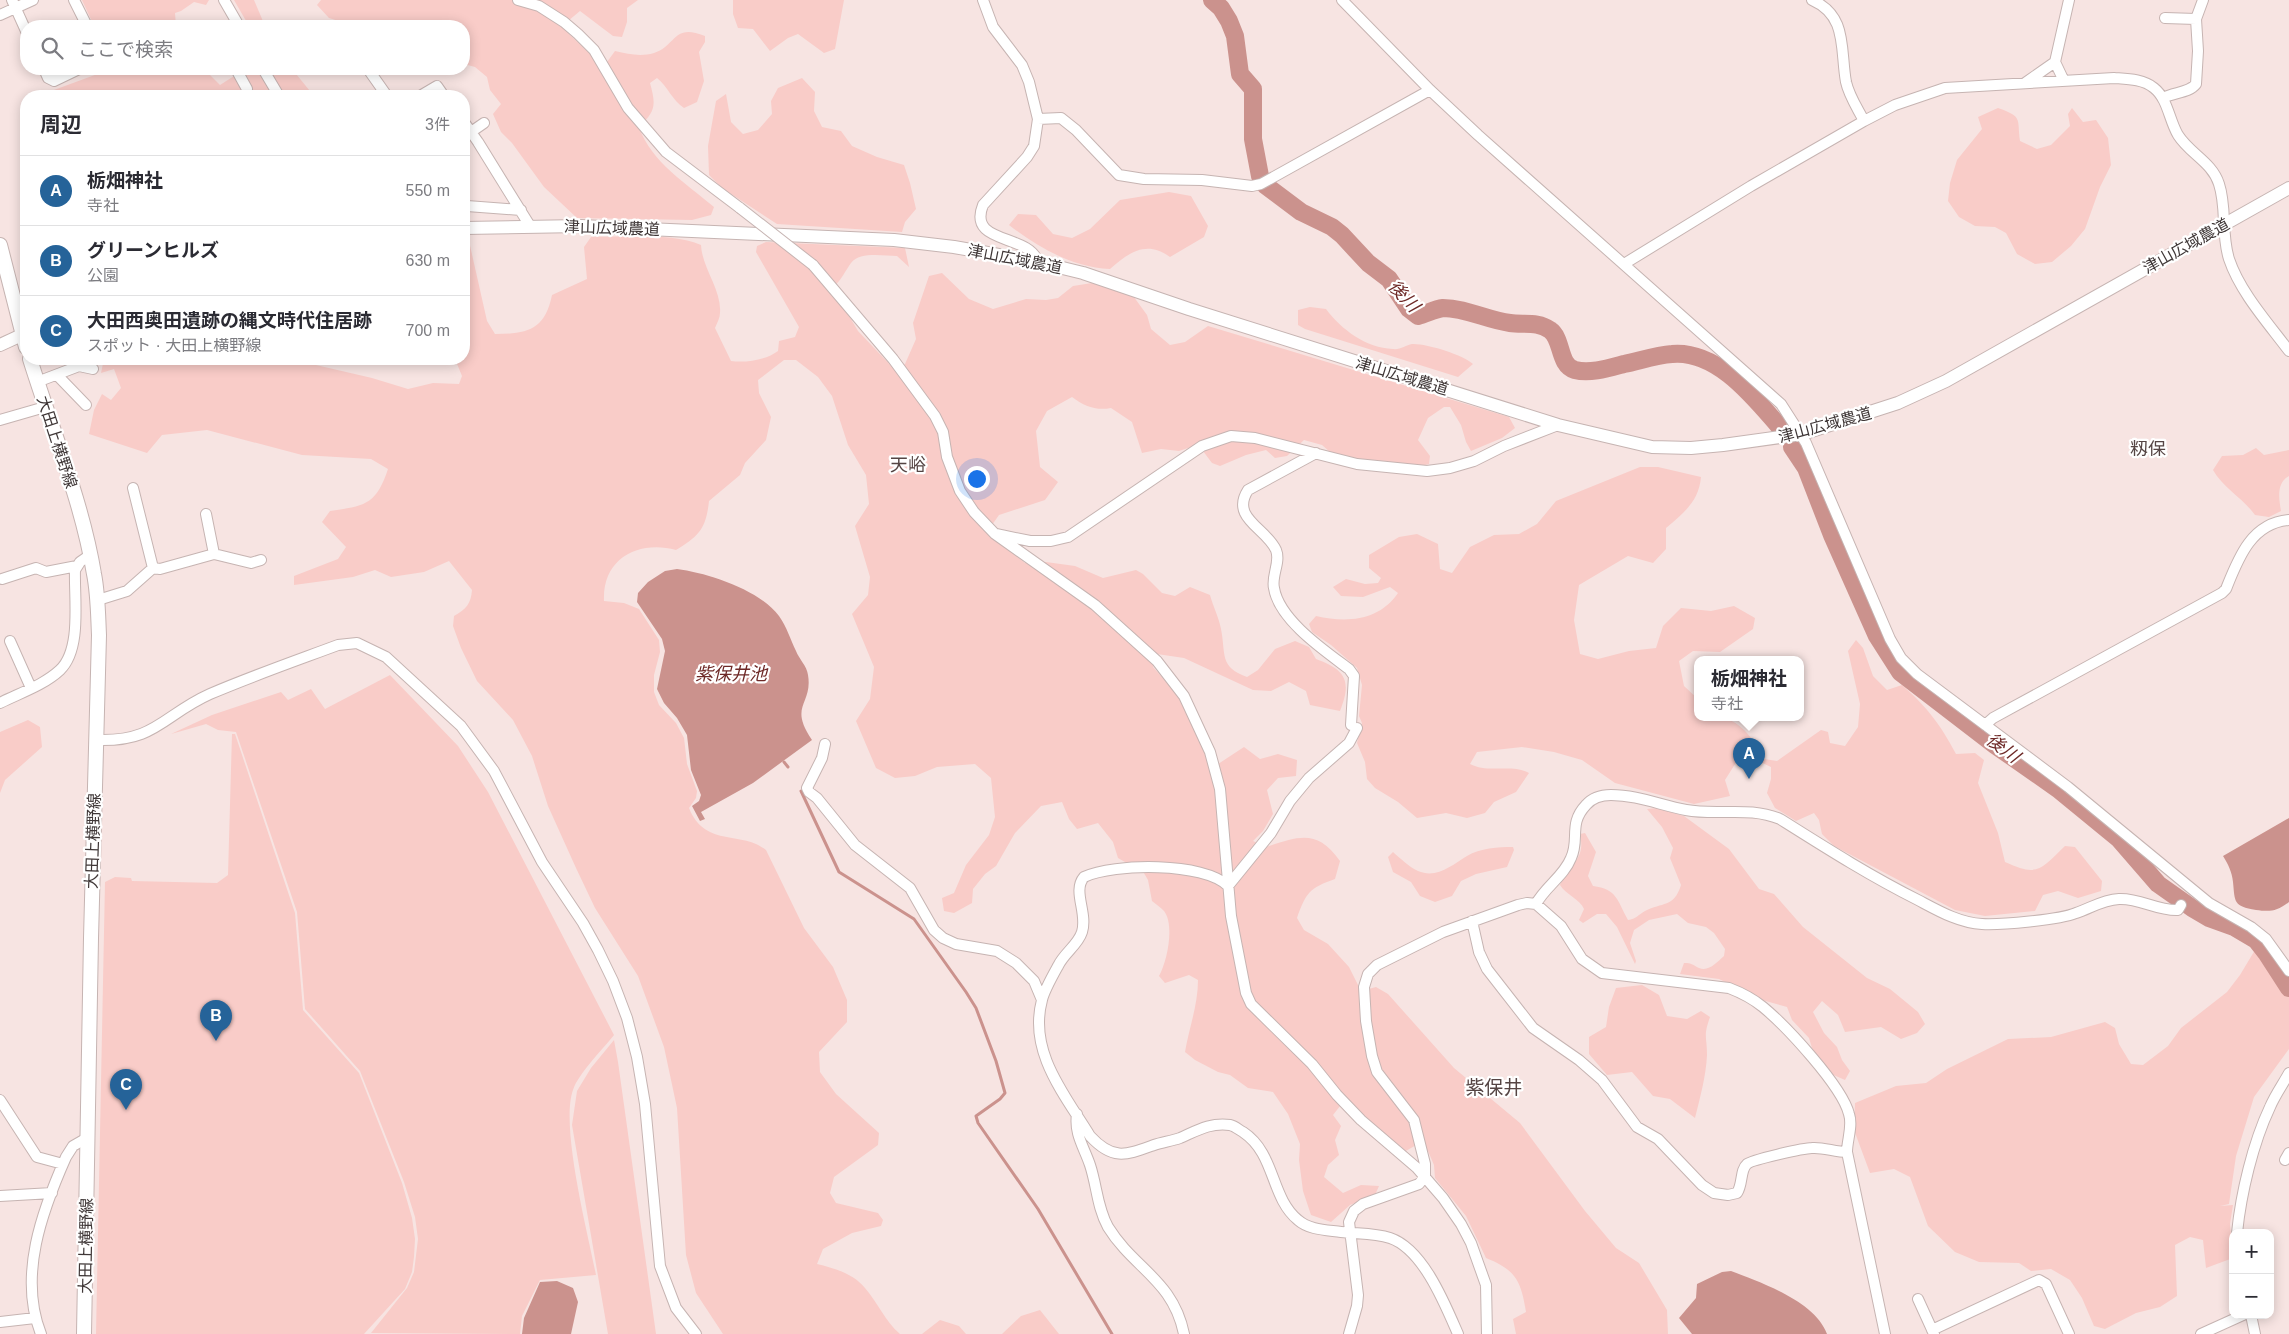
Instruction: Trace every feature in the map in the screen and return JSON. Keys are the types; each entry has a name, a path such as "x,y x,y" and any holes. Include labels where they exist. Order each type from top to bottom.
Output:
{"main road":[{"path":"0,245 20,319"},
{"name":"大田上横野線","path":"32,365 80,516 90,555 98,600 97,740 84,1334"}],"street":[{"path":"0,15 14,4 33,0"},
{"path":"74,0 84,20"},
{"path":"224,0 236,20"},
{"path":"518,0 539,6 564,22 578,34 594,50 628,108 666,152 813,265 893,359 935,416 943,432 947,457 960,491 974,512 995,534 1095,605 1157,661 1184,696 1210,752 1220,789 1234,942 1244,985 1251,1004 1312,1064 1355,1114 1425,1176 1461,1224 1471,1243 1486,1285 1487,1334"},
{"path":"983,0 993,27 1022,65 1029,82 1038,118 1034,146 1027,157 991,193 979,214 980,221 992,235 1023,246 1036,254 1038,262"},
{"path":"1342,0 1430,90 1522,175 1781,404 1802,434 1890,639 1902,658 1917,674 2068,787 2209,903 2252,927 2266,939 2289,971"},
{"path":"1812,0 1824,5 1835,18 1839,29 1846,83 1864,122"},
{"path":"2064,81 2055,62 2070,0"},
{"path":"2163,98 2170,94 2190,90 2196,84 2198,51 2196,19 2203,0"},
{"path":"14,4 21,20"},
{"path":"2165,18 2196,19"},
{"path":"2024,84 2055,62"},
{"path":"47,75 54,81 66,75"},
{"path":"239,75 247,90"},
{"path":"267,75 275,90"},
{"path":"372,75 383,90"},
{"path":"1624,264 1751,186 1895,105 1945,88 2114,78 2132,79 2154,88 2163,98 2177,134 2184,144 2215,173 2224,204 2225,242 2233,269 2242,285 2289,351"},
{"path":"430,90 437,86 440,90"},
{"path":"1038,118 1061,118 1076,130 1119,175 1144,180 1202,180 1252,186 1264,182 1430,90"},
{"path":"484,122 471,132 530,226"},
{"name":"津山広域農道","path":"470,228 580,226 894,240 954,247 1038,262 1083,273 1189,309 1558,425 1652,446 1691,448 1802,434 1898,403 1946,381 2289,188"},
{"path":"470,206 521,210"},
{"path":"0,345 20,339"},
{"path":"37,382 79,366 94,369"},
{"path":"57,375 86,405"},
{"path":"0,420 45,407"},
{"path":"995,534 1030,541 1051,541 1068,537 1202,446 1231,436 1255,438 1357,464 1426,471 1450,468 1474,461 1504,446 1558,425"},
{"path":"1228,886 1271,833 1290,801 1309,778 1349,743 1354,726 1354,676 1349,668 1296,626 1276,597 1273,588 1277,557 1276,550 1247,517 1242,505 1242,498 1248,490 1316,453"},
{"path":"133,488 153,568"},
{"path":"206,514 214,554"},
{"path":"1985,725 1993,718 2222,593 2226,589 2246,544 2267,528 2289,520"},
{"path":"98,600 127,591 153,568 160,569 214,554 251,563 261,560"},
{"path":"2,579 36,568 46,572 77,566 90,555"},
{"path":"0,703 54,674 64,665 72,653 74,646 75,570 77,566"},
{"path":"10,640 30,688"},
{"path":"97,740 140,736 209,695 338,645 348,643 365,645 386,657 461,726 494,771 542,862 583,923 613,981 630,1028 645,1104 660,1266 676,1308 696,1334"},
{"path":"825,744 822,758 807,788 808,792 817,798 856,845 910,888 934,930 943,938 956,944 997,951 1016,963 1034,981 1042,1000"},
{"path":"1536,904 1571,859 1575,848 1574,827 1579,815 1587,804 1595,798 1608,795 1626,796 1686,810 1768,814 1780,819 1849,863 1908,896 1965,921 1981,924 2062,917 2076,913 2093,904 2114,900 2136,901 2158,909 2171,910 2178,910 2181,905"},
{"path":"1228,886 1214,876 1159,868 1109,870 1084,877 1079,887 1084,916 1080,937 1058,966 1042,1000 1039,1034 1040,1048 1044,1060 1077,1114 1100,1146 1126,1155 1177,1139 1204,1127 1233,1126 1259,1144 1272,1178 1285,1203 1297,1220 1307,1226 1392,1238 1416,1256 1425,1268 1458,1334"},
{"path":"1349,1334 1358,1294 1348,1233 1349,1222 1354,1211 1358,1207 1419,1184 1425,1176 1425,1164 1414,1120 1377,1072 1372,1056 1366,1021 1364,987 1368,974 1378,966 1443,932 1527,903 1536,904 1561,926 1582,959 1602,973 1729,988 1745,994 1763,1007 1788,1031 1826,1076 1842,1099 1849,1114 1850,1126 1847,1152 1885,1334"},
{"path":"1472,921 1479,952 1486,969 1533,1028 1579,1060 1602,1080 1637,1128 1658,1139 1702,1185 1714,1193 1728,1195 1737,1193 1742,1186 1743,1171 1746,1164 1755,1160 1811,1148 1847,1152"},
{"path":"2238,1229 2249,1171 2262,1127 2270,1106 2289,1073"},
{"path":"0,1100 37,1157 63,1164"},
{"path":"1077,1114 1076,1130 1093,1173 1098,1204 1102,1215 1117,1239 1148,1270 1172,1299 1177,1308 1184,1334"},
{"path":"41,1334 35,1318 32,1280 35,1251 52,1193 63,1164 73,1146 87,1138"},
{"path":"0,1196 52,1193"},
{"path":"1918,1299 1933,1332 2039,1280 2046,1284 2066,1333"},
{"path":"0,1322 35,1318"},
{"path":"2201,1334 2234,1319"},
{"path":"2252,1319 2255,1334"}],"shaded area":[{"path":"82,0 209,0 206,5 194,2 175,13 176,20 91,20"},
{"path":"234,0 254,0 262,20 246,20"},
{"path":"321,0 638,0 627,8 627,22 622,37 613,36 580,11 568,21 567,32 590,54 607,62 615,51 634,55 654,53 667,46 680,34 686,32 705,36 705,42 699,52 704,81 697,102 684,108 657,78 650,83 654,102 652,112 639,127 645,140 661,162 714,207 711,215 692,220 577,218 544,187 512,143 501,132 493,114 501,104 490,90 487,77 475,67 470,66 470,20 335,20 329,18 317,5"},
{"path":"733,0 844,0 835,49 824,53 798,34 788,38 770,51 753,29 738,28 733,14"},
{"path":"95,75 210,75 220,85 236,75 297,75 309,90 109,90 54,90"},
{"path":"802,78 815,92 814,111 822,127 841,131 852,146 877,157 904,165 916,209 905,222 902,232 777,224 722,188 709,175 708,146 716,101 726,94 731,122 743,134 758,130 772,114 771,101 778,88"},
{"path":"1998,108 2012,114 2017,119 2020,141 2037,149 2051,145 2070,126 2068,114 2072,108 2083,122 2096,120 2108,138 2111,165 2100,187 2085,229 2071,246 2052,262 2035,264 2017,254 2006,233 1995,227 1975,226 1959,217 1948,201 1950,183 1957,160 1982,129 1978,117"},
{"path":"1169,192 1191,196 1208,226 1204,237 1170,257 1154,249 1146,249 1131,253 1110,269 1082,265 1044,249 1009,225 1018,214 1036,215 1053,234 1072,238 1090,229 1120,200"},
{"path":"632,236 663,237 690,241 701,245 702,254 720,304 720,317 715,328 731,361 743,362 768,357 778,351 779,341 795,337 799,327 756,252 757,246 766,242 905,248 909,267 897,256 873,255 860,257 851,263 839,281 829,291 842,304 858,331 896,371 905,364 916,339 913,323 929,276 942,273 969,299 993,309 1026,299 1046,300 1058,298 1073,286 1092,283 1131,293 1147,315 1151,329 1170,345 1185,342 1208,326 1509,417 1515,428 1502,438 1471,451 1461,425 1450,407 1444,407 1428,418 1418,440 1430,456 1429,464 1413,468 1366,461 1330,452 1322,445 1304,440 1287,456 1275,458 1266,450 1246,455 1220,466 1212,463 1203,451 1191,447 1179,451 1161,449 1142,453 1132,422 1111,408 1100,409 1090,407 1072,397 1047,411 1036,431 1040,467 1058,482 1045,500 999,515 987,532 1025,563 1046,562 1075,566 1103,578 1136,570 1143,574 1162,593 1175,596 1190,587 1210,595 1220,625 1225,659 1232,669 1247,677 1258,670 1275,649 1295,641 1309,647 1316,659 1340,672 1346,684 1346,692 1340,711 1310,705 1306,691 1289,682 1271,691 1253,690 1184,658 1157,654 1153,667 1177,694 1198,732 1212,768 1244,747 1260,759 1278,754 1297,760 1296,776 1278,778 1267,790 1273,814 1263,831 1253,841 1266,847 1298,838 1307,838 1324,844 1340,861 1335,879 1319,885 1306,897 1297,918 1304,930 1328,944 1349,967 1358,985 1365,990 1376,987 1388,994 1454,1068 1520,1123 1585,1211 1616,1248 1639,1263 1667,1310 1668,1334 1516,1334 1513,1319 1526,1312 1519,1284 1511,1272 1486,1258 1466,1216 1435,1178 1434,1165 1428,1151 1418,1144 1404,1152 1380,1129 1344,1101 1333,1115 1341,1126 1335,1140 1339,1155 1328,1165 1324,1177 1343,1193 1361,1185 1379,1186 1375,1195 1350,1205 1331,1222 1311,1215 1303,1191 1299,1160 1300,1144 1288,1114 1273,1092 1248,1088 1230,1075 1218,1072 1195,1060 1185,1052 1195,1007 1198,980 1189,975 1165,983 1159,976 1165,962 1169,944 1167,917 1164,911 1152,901 1148,880 1141,868 1132,866 1118,858 1113,842 1098,823 1077,829 1069,819 1062,802 1041,806 1015,833 996,866 985,874 973,889 972,903 954,913 944,911 942,898 954,893 966,865 989,835 995,817 991,778 975,764 937,767 915,776 895,778 876,768 856,721 870,699 874,667 852,614 868,595 870,577 855,526 869,504 866,475 848,445 832,396 818,377 796,360 784,360 758,380 759,393 771,417 766,440 745,463 740,475 709,501 706,518 700,531 676,550 649,548 636,550 625,556 616,563 609,573 605,586 604,601 624,603 639,609 659,640 660,652 654,675 654,692 659,705 676,723 684,738 687,764 697,791 696,798 689,808 696,820 704,829 714,834 756,844 766,850 804,928 833,967 847,1000 847,1022 819,1052 820,1072 836,1094 879,1133 878,1145 834,1177 830,1193 836,1203 878,1213 883,1220 881,1226 852,1233 823,1249 817,1264 843,1272 860,1283 900,1334 723,1334 696,1293 686,1255 677,1108 664,1047 638,976 595,908 576,868 548,806 532,756 513,720 477,681 461,648 453,626 454,616 467,606 472,590 449,561 424,572 391,577 375,570 353,577 294,585 294,576 338,559 346,547 322,522 330,511 368,502 379,490 388,469 371,459 302,455 207,430 162,435 147,453 89,434 94,410 102,394 111,400 121,388 114,369 101,373 103,365 316,365 372,378 408,389 433,383 459,384 462,376 457,365 470,365 470,245 487,321 495,334 516,333 533,328 545,316 552,295 587,279 584,247 591,237"},
{"path":"1310,307 1326,309 1347,331 1373,345 1396,349 1412,344 1426,345 1453,353 1473,364 1458,377 1305,329 1298,325 1298,310"},
{"path":"2256,448 2264,455 2289,450 2289,476 2282,483 2279,492 2281,511 2269,517 2255,515 2222,482 2213,470 2222,456 2243,455"},
{"path":"1640,467 1658,467 1701,477 1697,493 1690,506 1666,528 1666,549 1653,563 1628,556 1579,585 1574,620 1580,654 1598,659 1629,651 1656,648 1663,626 1681,608 1711,611 1734,606 1755,618 1753,629 1720,652 1693,651 1679,661 1684,686 1694,695 1694,721 1731,721 1747,733 1764,759 1777,761 1821,730 1828,732 1830,743 1845,746 1858,727 1860,704 1848,651 1856,640 1863,648 1873,676 1887,690 1902,685 1933,717 1956,754 1975,753 1984,760 1978,783 1998,833 2005,862 2025,869 2038,869 2050,861 2065,846 2075,847 2102,881 2101,891 2078,898 2058,891 2043,895 2035,911 1985,916 1955,910 1834,846 1822,834 1819,820 1814,813 1796,821 1775,808 1767,793 1771,779 1771,767 1752,758 1737,761 1725,780 1730,796 1694,804 1615,783 1582,760 1554,752 1522,747 1477,752 1470,764 1485,768 1522,770 1529,773 1516,792 1494,802 1485,813 1467,818 1446,813 1417,818 1398,802 1375,788 1367,779 1365,762 1357,743 1362,723 1359,716 1362,685 1357,668 1331,645 1312,632 1309,624 1316,616 1339,619 1362,618 1382,609 1390,602 1398,593 1390,587 1363,597 1341,596 1333,587 1346,579 1365,584 1378,583 1381,578 1369,568 1369,555 1399,537 1417,534 1438,544 1440,569 1452,573 1470,547 1494,535 1519,534 1537,524 1556,501"},
{"path":"390,675 458,746 488,792 614,1035 580,1077 573,1090 570,1107 572,1154 596,1275 540,1280 522,1316 520,1334 371,1333 407,1288 414,1272 418,1239 415,1217 404,1182 360,1071 305,1009 297,912 236,732 218,730 206,724 171,734 212,715 281,692 288,700 311,689 325,709"},
{"path":"28,720 40,727 42,747 5,780 0,793 0,732"},
{"path":"232,734 235,734 295,913 303,1010 359,1073 402,1183 412,1218 415,1239 412,1272 405,1289 364,1334 96,1334 105,882 115,877 131,878 132,881 217,883 228,875"},
{"path":"1657,808 1684,816 1729,849 1759,889 1774,894 1803,927 1867,978 1890,989 1918,1012 1925,1024 1917,1033 1901,1039 1881,1027 1845,1032 1838,1015 1822,1001 1813,1012 1824,1033 1837,1047 1842,1060 1850,1071 1845,1080 1829,1073 1812,1048 1809,1038 1792,1020 1787,1007 1762,1000 1719,979 1680,974 1684,963 1706,969 1713,966 1724,956 1725,949 1714,933 1706,927 1688,923 1677,914 1649,920 1634,930 1630,943 1636,961 1635,964 1617,927 1606,914 1597,914 1583,923 1579,920 1584,909 1560,885 1581,851 1580,834 1585,833 1596,852 1588,876 1593,886 1612,893 1628,920 1675,898 1681,885 1670,858 1673,848 1662,827 1647,809"},
{"path":"1513,847 1514,850 1507,867 1476,874 1461,881 1452,896 1435,902 1420,896 1411,882 1393,872 1388,857 1393,852 1418,871 1432,873 1444,870 1478,851"},
{"path":"2255,950 2264,954 2289,996 2289,1049 2254,1097 2236,1156 2229,1204 2220,1206 2233,1205 2229,1229 2229,1259 2206,1268 2203,1240 2190,1237 2175,1245 2177,1296 2160,1307 2136,1313 2105,1329 2094,1326 2082,1298 2070,1280 2051,1269 2031,1271 2019,1263 1979,1262 1955,1252 1928,1226 1910,1177 1894,1169 1870,1173 1854,1130 1855,1103 1896,1086 1926,1083 1947,1069 2008,1039 2051,1037 2105,1022 2115,1028 2119,1044 2131,1064 2143,1065 2168,1046 2181,1028 2227,992"},
{"path":"1642,985 1659,995 1667,1016 1687,1019 1701,1011 1710,1017 1706,1033 1707,1055 1705,1071 1695,1118 1670,1099 1653,1096 1632,1072 1607,1075 1589,1054 1589,1037 1606,1027 1609,1007 1616,988"},
{"path":"614,1040 656,1334 608,1334 572,1125 577,1091 591,1068"},
{"path":"1040,1310 1059,1334 1002,1334 1021,1316"},
{"path":"940,1320 959,1326 966,1334 922,1334"}],"water":[{"name":"紫保井池","path":"677,569 703,574 732,584 759,598 770,607 784,624 806,669 809,685 803,706 802,719 812,740 753,783 701,812 705,819 700,821 692,806 699,801 701,795 691,770 687,735 677,718 664,703 657,689 665,651 662,639 637,602 638,593 648,582 665,571"},
{"path":"2289,818 2289,902 2270,911 2256,910 2239,905 2235,899 2231,871 2223,856"},
{"path":"1731,1271 1772,1288 1800,1303 1821,1322 1827,1334 1692,1334 1679,1318 1696,1298 1697,1284 1722,1272"},
{"path":"557,1281 573,1288 578,1302 571,1334 522,1334 524,1318 540,1282"}],"waterway":[{"name":"後川","path":"1212,0 1221,8 1229,21 1235,36 1240,74 1253,89 1253,139 1260,176 1265,185 1301,212 1332,227 1342,235 1368,263 1389,279 1409,309 1418,316 1443,308 1468,312 1515,324 1541,325 1554,334 1566,363 1575,370 1581,371 1600,370 1672,354 1688,355 1703,359 1718,367 1745,388 1778,425"},
{"name":"後川","path":"1792,447 1806,468 1832,535 1877,636 1900,672 1995,745 2058,789 2119,839 2158,884 2209,918 2234,927 2256,940 2289,988"},
{"name":"紫保井池","path":"784,762 788,767"},
{"path":"801,791 839,872 914,919 976,1008 996,1061 1005,1093 1000,1099 976,1116 978,1123 1038,1209 1112,1334"}],"place":[{"name":"栃畑神社","path":"1749,779"},
{"name":"グリーンヒルズ","path":"216,1041"},
{"name":"大田西奥田遺跡の縄文時代住居跡","path":"126,1110"}],"district":[{"name":"籾保","path":"2148,449"},
{"name":"天峪","path":"908,465"},
{"name":"紫保井","path":"1494,1087"}]}
